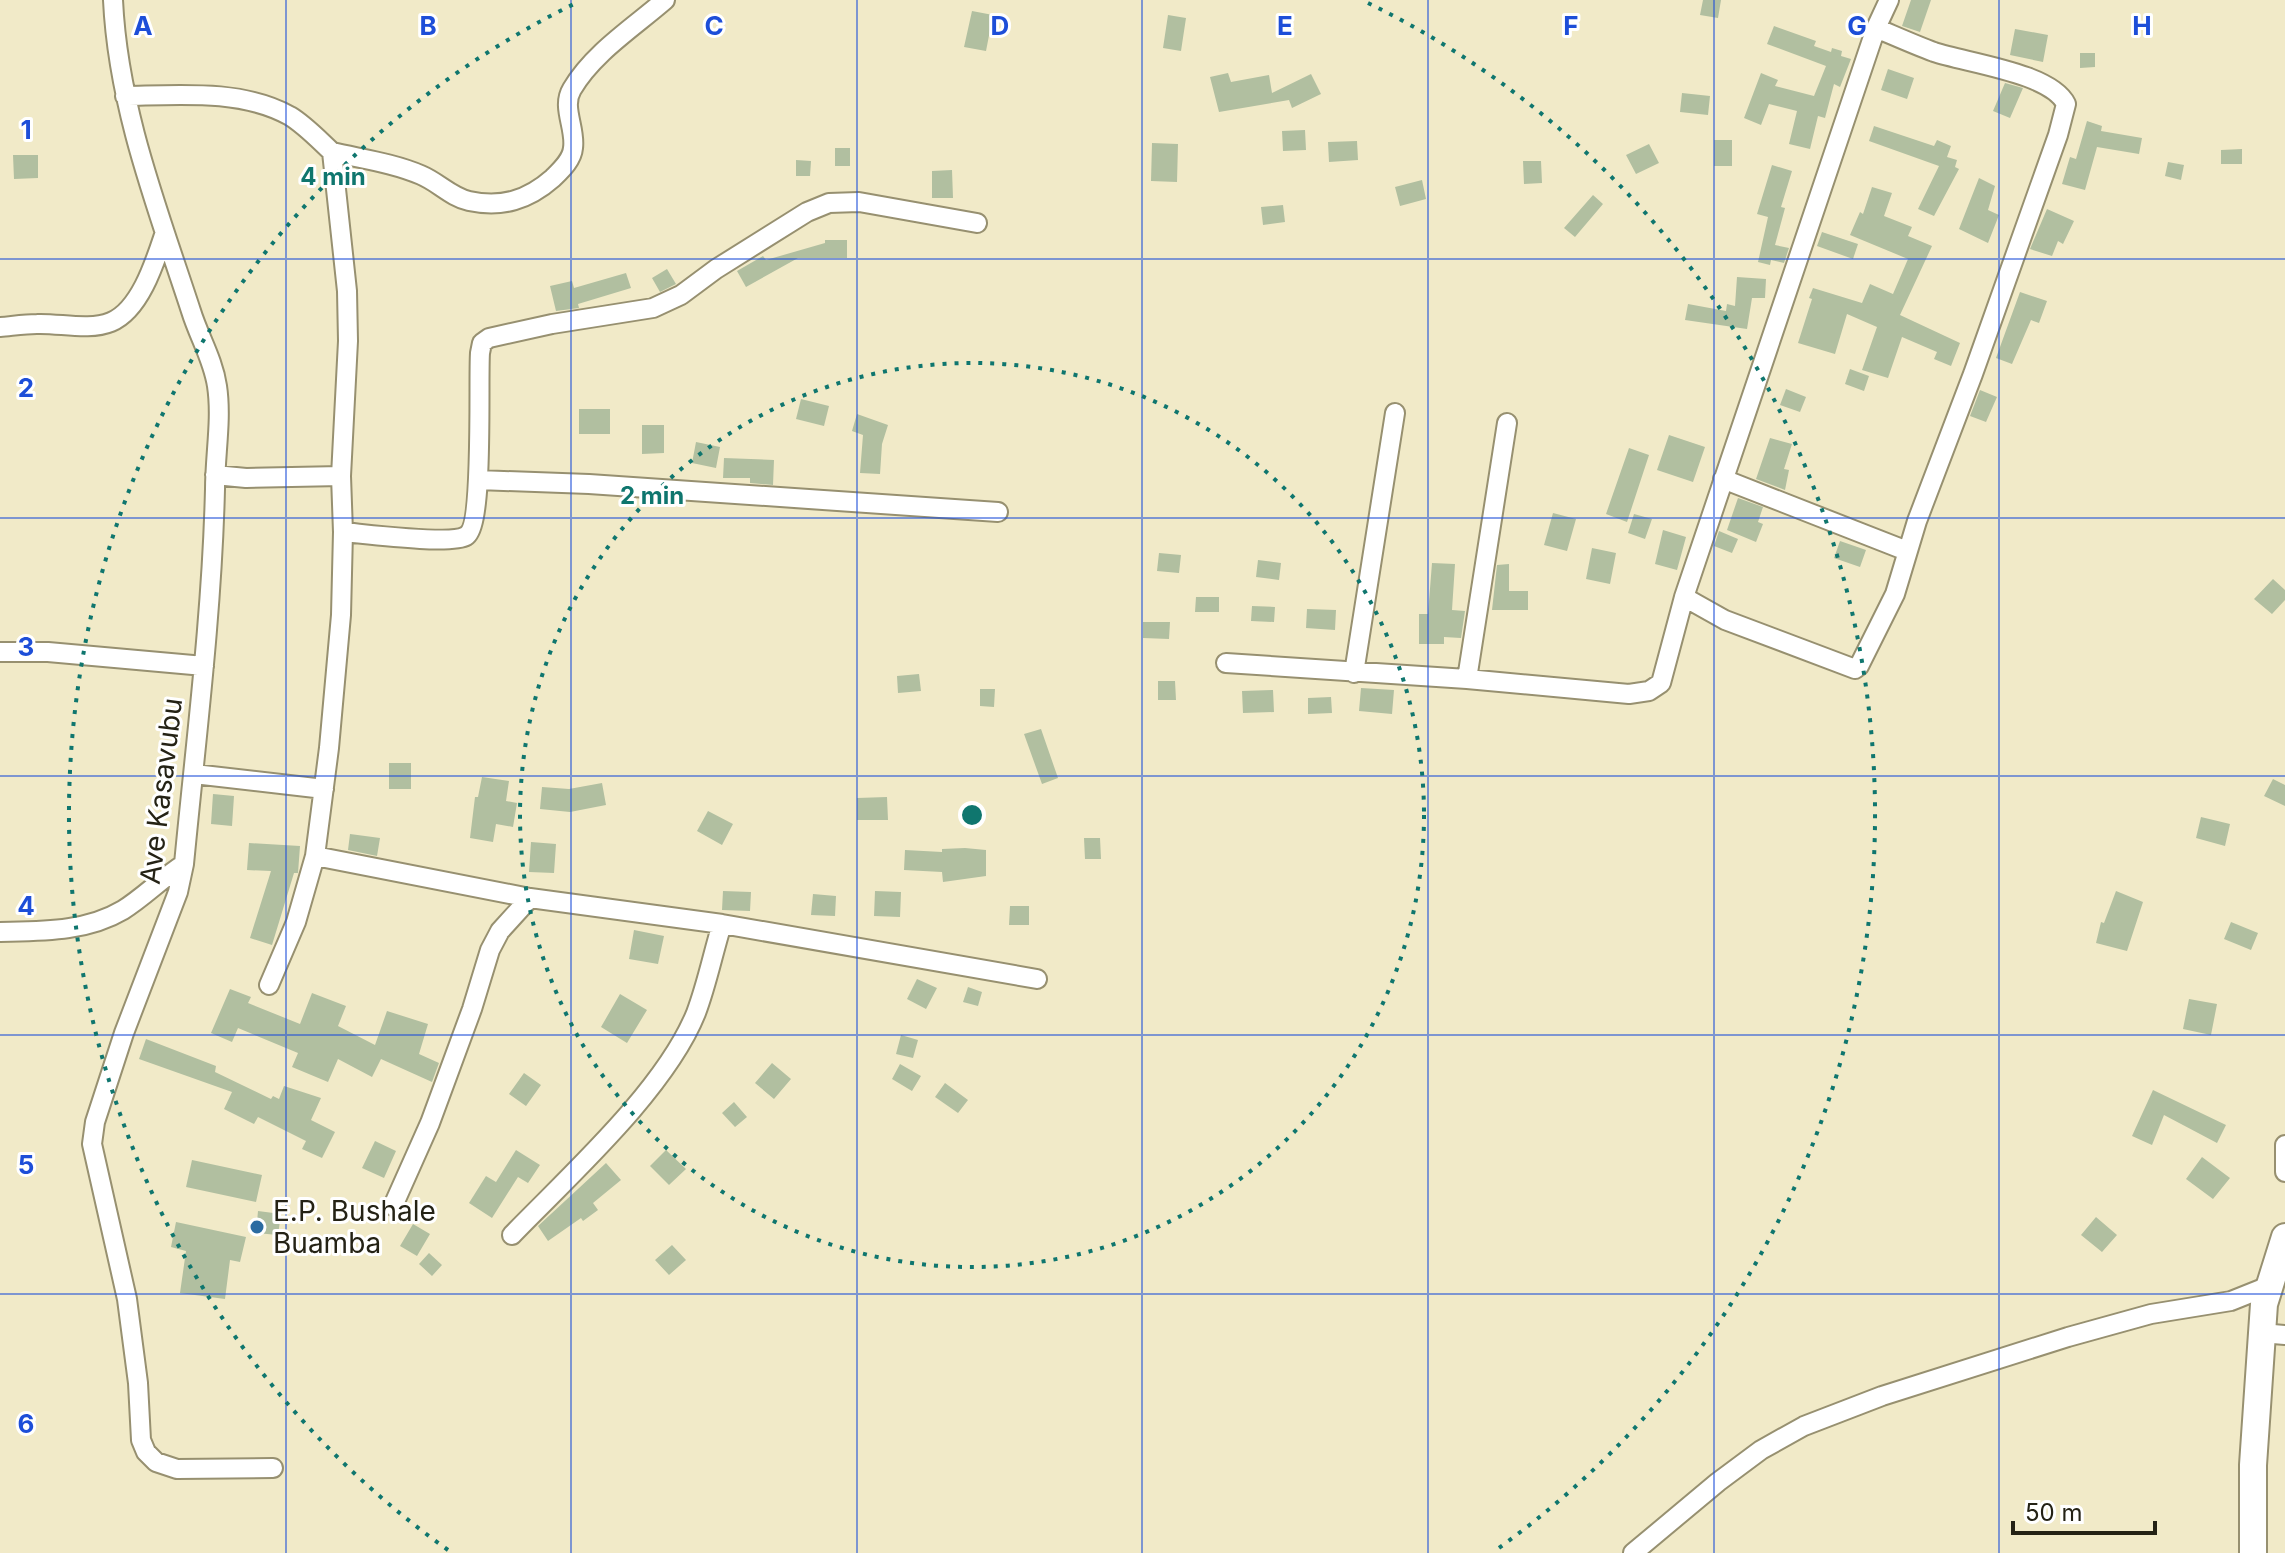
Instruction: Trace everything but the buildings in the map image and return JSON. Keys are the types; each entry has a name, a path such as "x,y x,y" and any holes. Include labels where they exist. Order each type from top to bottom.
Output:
{"main road":[{"path":"2253,1553 2253,1465 2273,1334 2264,1304 2285,1237"}],"street":[{"name":"Ave Kasavubu","path":"113,0 118,62 125,96 164,235 212,364 218,418 204,666 184,864 178,892 124,1033 95,1122 92,1144 127,1299 138,1383 141,1440 146,1452 156,1462 177,1469 273,1468"},
{"path":"125,96 180,95 239,100 265,106 290,117 332,152 395,166 422,176 456,197 498,204 527,198 564,168 573,151 573,132 567,108 571,91 593,63 665,0"},
{"path":"1226,663 1467,679 1629,694 1649,691 1661,683 1684,597 1723,479 1876,28 1889,0"},
{"path":"1684,597 1725,620 1855,669 1867,653 1895,594 1907,551 2058,135 2066,104 2062,95 2004,69 1935,52 1876,28"},
{"path":"269,985 296,922 315,856 341,615 341,476 348,341 347,291 332,152"},
{"path":"343,532 447,539 465,537 472,530 476,517 478,480 480,353 482,343 489,338 653,308 681,295 716,269 807,212 829,203 859,202 977,223"},
{"path":"0,327 97,325 122,316 141,292 164,235"},
{"path":"1354,673 1395,413"},
{"path":"1467,679 1507,423"},
{"path":"215,475 246,478 341,476"},
{"path":"1723,479 1907,551"},
{"path":"478,480 589,484 998,512"},
{"path":"0,652 48,652 204,666"},
{"path":"194,774 324,789"},
{"path":"315,856 530,898 722,924 1037,979"},
{"path":"0,932 93,924 122,910 184,864"},
{"path":"393,1206 430,1123 490,950 500,931 530,898"},
{"path":"512,1235 623,1119 679,1045 695,1014 722,924"},
{"path":"2285,1145 2285,1172"},
{"path":"1633,1553 1761,1450 1804,1426 1882,1396 2068,1337 2151,1314 2231,1301 2271,1285"}],"place":[{"name":"E.P. Bushale Buamba","path":"257,1227"}]}
